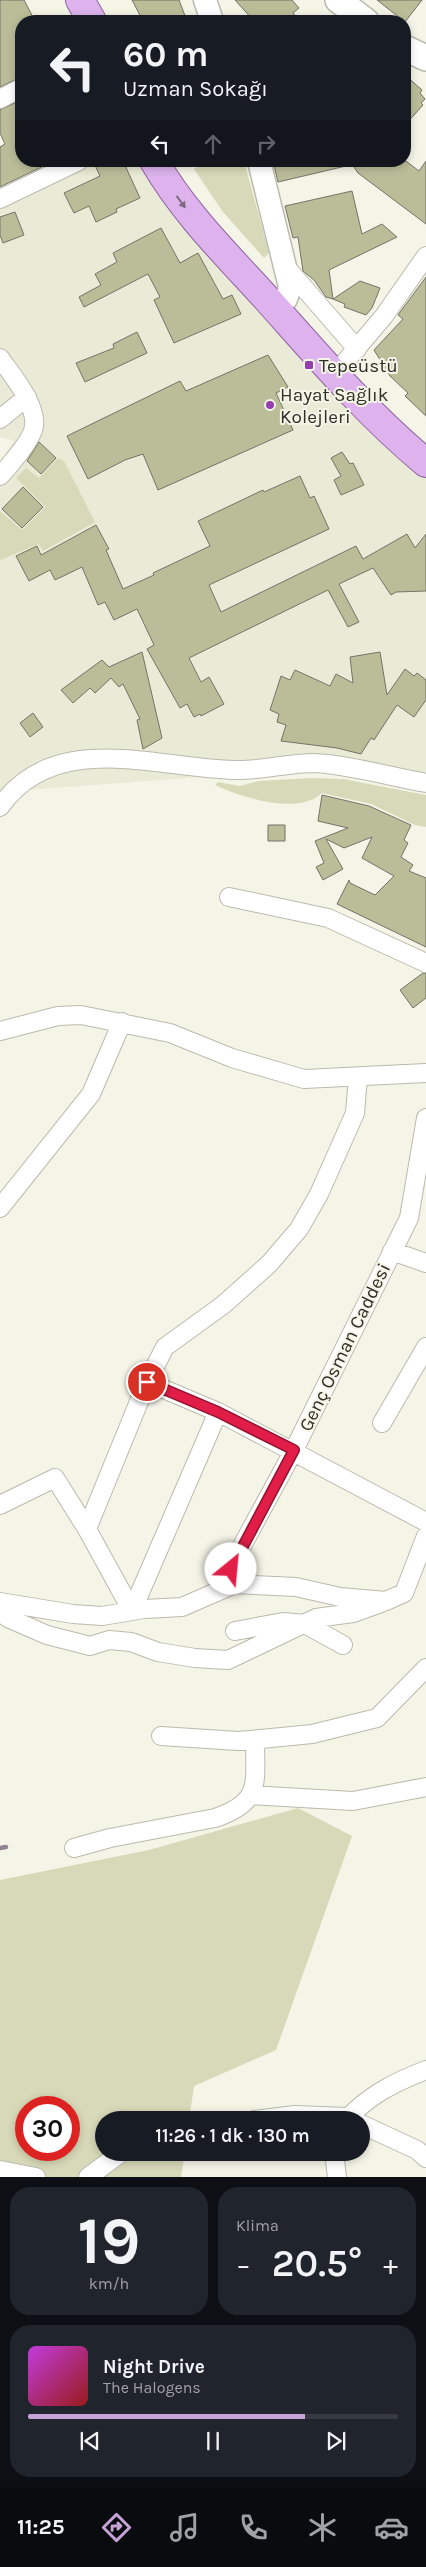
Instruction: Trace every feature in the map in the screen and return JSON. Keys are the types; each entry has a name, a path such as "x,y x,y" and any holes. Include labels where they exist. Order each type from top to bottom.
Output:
{"main road":[{"path":"61,0 70,15"},
{"path":"80,0 89,15"},
{"path":"338,0 358,15"},
{"path":"411,51 426,58"},
{"path":"158,167 188,211 280,304 344,361 426,443"},
{"path":"178,167 280,304"},
{"path":"344,361 382,426 426,463"}],"street":[{"path":"205,0 210,15"},
{"path":"0,99 15,91"},
{"path":"0,199 67,167"},
{"path":"260,167 290,287 280,304"},
{"path":"284,264 344,361 384,316 426,256"},
{"path":"0,358 27,397 34,426 30,437 0,475"},
{"path":"0,419 27,397"},
{"path":"0,807 10,792 26,778 54,765 90,757 233,770 272,769 313,763 426,783"},
{"path":"229,897 328,918 426,963"},
{"path":"0,1031 58,1016 81,1015 170,1033 232,1058 304,1079 358,1078 426,1073"},
{"path":"0,1208 91,1094 122,1022"},
{"path":"87,1529 147,1382 165,1347 223,1305 269,1264 299,1229 319,1194 355,1113 358,1078"},
{"name":"Genç Osman Caddesi","path":"217,1592 294,1450 409,1218 426,1118"},
{"path":"392,1251 426,1263"},
{"path":"382,1423 426,1347"},
{"path":"147,1382 218,1412 294,1450 426,1522"},
{"path":"132,1611 218,1412"},
{"path":"0,1505 55,1478 87,1529 132,1611"},
{"path":"0,1612 8,1618 47,1636 90,1646 109,1640 130,1642 158,1652 228,1660 316,1618 353,1613 404,1593 426,1536"},
{"path":"0,1602 73,1614 102,1616 132,1611 182,1607 235,1584 296,1587 340,1597 386,1601"},
{"path":"235,1631 283,1622 305,1624 343,1645"},
{"path":"162,1736 255,1740 312,1734 377,1718 426,1668"},
{"path":"74,1848 110,1838 215,1818 229,1813 245,1803 255,1789 255,1740"},
{"path":"251,1795 353,1801 426,1786"},
{"path":"359,2111 368,2098 391,2084 426,2070"},
{"path":"370,2128 417,2150 426,2158"},
{"path":"88,2177 110,2161"},
{"path":"335,2161 337,2177"},
{"path":"0,2170 36,2177"}],"shaded area":[{"path":"48,167 148,167 426,474 426,774 308,758 214,776 0,792 0,461 14,441 0,437 0,197"},
{"path":"198,167 246,167 269,253 264,258 223,212 194,169"},
{"path":"58,458 64,461 95,522 43,551 39,544 0,560 0,511 22,530 45,507 16,478 26,468 39,478"},
{"path":"312,778 343,779 426,795 426,827 415,825 371,804 322,793 312,800 285,804 239,795 215,785 218,782 239,786 259,781"},
{"path":"298,1808 352,1836 276,2050 194,2086 190,2111 95,2111 95,2161 184,2161 181,2177 0,2177 0,1880 149,1850"}],"building":[{"path":"0,0 24,0 32,15 15,15 15,80 0,87"},
{"path":"132,0 179,0 185,15 140,15"},
{"path":"235,0 292,0 299,8 293,13 295,15 249,15"},
{"path":"377,0 422,0 410,15 396,15"},
{"path":"411,80 422,90 420,93 425,99 421,103 423,105 411,118"},
{"path":"15,103 15,167 42,167 0,187 0,147 5,144 0,133 0,110"},
{"path":"426,161 426,224 358,173 354,167 411,167 411,165 419,171"},
{"path":"96,167 126,167 140,198 116,209 117,212 96,222 89,206 74,213 64,193 100,176"},
{"path":"274,167 342,167 278,182"},
{"path":"352,191 362,234 382,224 397,237 329,270 333,299 326,297 314,280 303,271 298,237 293,238 285,206"},
{"path":"15,212 24,235 3,243 0,235 0,217"},
{"path":"161,228 180,263 198,253 223,299 232,295 241,314 174,343 154,300 160,297 148,274 84,307 79,297 101,285 95,274 117,262 113,253"},
{"path":"426,277 426,416 405,396 408,393 390,376 374,350 403,319 398,315"},
{"path":"360,281 380,288 372,308 366,315 344,307 345,304 333,299"},
{"path":"137,332 147,353 85,382 76,363 114,348 113,344"},
{"path":"268,355 288,387 276,393 293,430 158,490 143,454 125,460 88,479 67,436 180,381 186,391"},
{"path":"39,442 56,458 41,474 27,461"},
{"path":"342,452 350,464 353,463 364,485 341,495 334,480 341,476 331,458"},
{"path":"300,476 310,498 314,496 329,529 209,585 221,612 356,546 363,559 407,534 415,548 426,534 426,591 396,592 391,595 373,568 339,584 359,622 348,627 328,590 189,658 201,682 209,677 224,704 201,716 200,714 194,717 187,704 180,708 147,649 154,645 137,609 114,620 105,602 98,605 82,567 55,580 50,570 29,581 16,556 37,546 41,555 96,525 109,549 106,550 123,589 210,546 198,521 263,490 264,492"},
{"path":"23,487 43,507 22,528 2,509"},
{"path":"142,652 162,738 143,749 137,720 140,719 123,684 119,687 111,678 95,693 90,688 73,703 61,690 102,660 109,667"},
{"path":"380,652 387,695 405,669 414,676 417,673 426,680 426,700 414,717 397,705 374,740 371,738 361,754 337,748 281,741 286,725 277,722 279,714 270,710 281,676 290,680 295,670 330,686 336,674 353,683 350,657"},
{"path":"33,713 43,727 30,737 20,723"},
{"path":"322,795 369,806 411,825 404,840 408,843 401,857 413,865 409,871 426,878 426,947 337,904 349,880 350,883 375,895 394,876 362,858 372,837 344,848 326,839 343,869 323,880 316,867 324,863 315,841 348,828 318,821"},
{"path":"268,825 285,825 285,841 268,841"},
{"path":"423,973 426,973 426,998 413,1008 400,990"}],"waterway":[{"path":"0,1848 6,1847"}],"place":[{"name":"Tepeüstü","path":"309,365"},
{"name":"Hayat Sağlık Kolejleri","path":"270,405"}],"route":[{"path":"147,1382 218,1412 294,1450 231,1569"}]}
